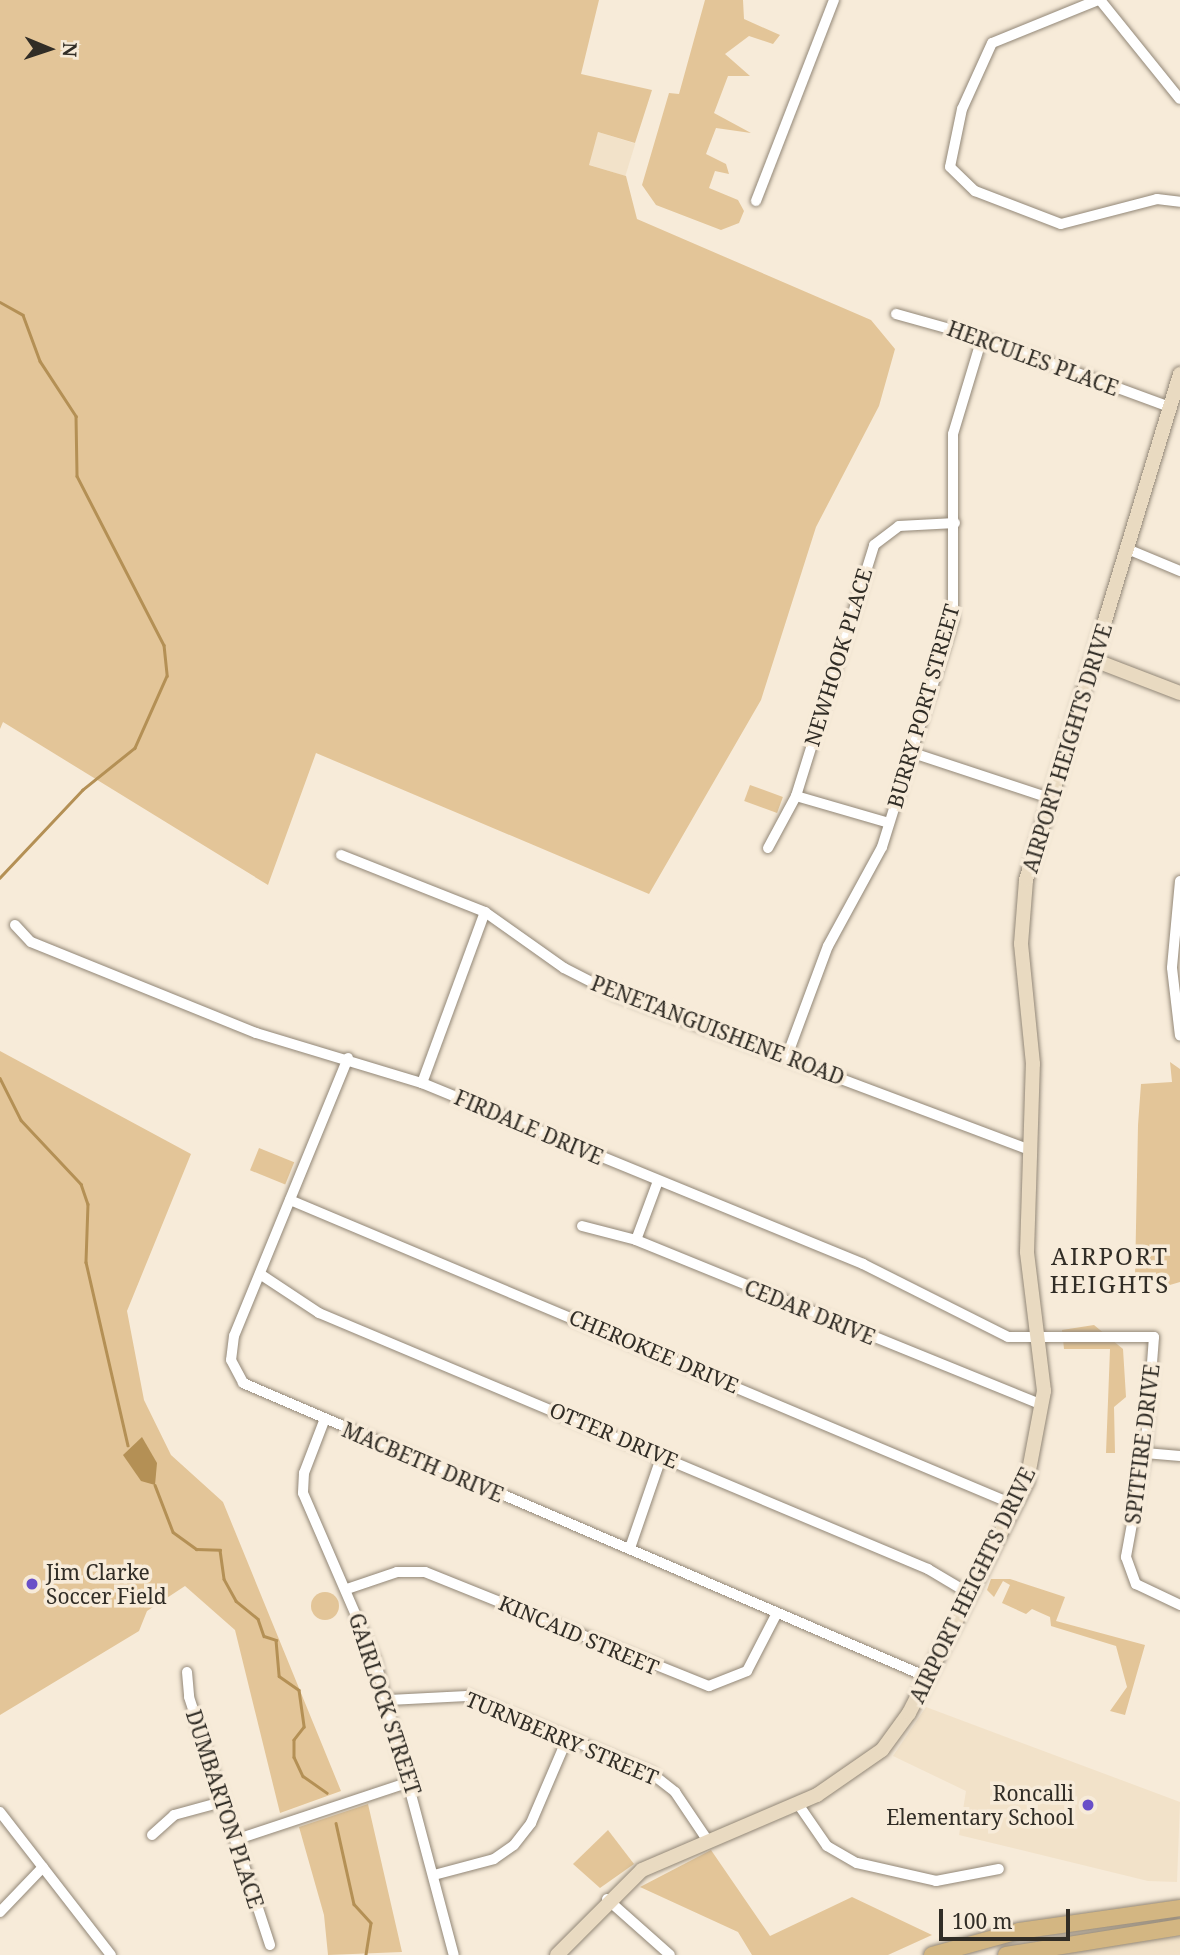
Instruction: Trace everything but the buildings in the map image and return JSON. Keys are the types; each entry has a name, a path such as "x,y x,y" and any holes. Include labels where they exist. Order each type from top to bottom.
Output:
{"main road":[{"path":"932,1955 1019,1931 1180,1908"},
{"path":"1006,1955 1180,1927"}],"street":[{"path":"756,201 834,0"},
{"path":"1180,99 1099,0 992,43 962,109 950,167 975,191 1061,223 1157,199 1180,202"},
{"name":"HERCULES PLACE","path":"896,314 982,338 1170,407"},
{"name":"BURRY PORT STREET","path":"787,1056 828,946 875,864 954,614 954,427 982,338"},
{"name":"AIRPORT HEIGHTS DRIVE","path":"557,1955 607,1898 642,1870 706,1838 797,1804 853,1775 882,1750 927,1677 1016,1505 1033,1464 1043,1405 1039,1338 1027,1263 1033,1064 1023,903 1049,798 1094,660 1125,548 1180,374"},
{"name":"NEWHOOK PLACE","path":"768,848 796,796 874,545 899,526 955,523"},
{"path":"1125,548 1180,571"},
{"path":"1094,660 1180,693"},
{"path":"910,752 1049,798"},
{"path":"796,796 890,823"},
{"name":"PENETANGUISHENE ROAD","path":"341,855 485,912 598,986 1031,1150"},
{"path":"1180,881 1172,968 1180,1036"},
{"path":"422,1083 485,912"},
{"name":"FIRDALE DRIVE","path":"15,925 31,942 256,1034 348,1058 422,1083 863,1264 998,1333 1039,1338 1154,1337"},
{"name":"MACBETH DRIVE","path":"348,1058 231,1348 236,1372 254,1392 630,1548 927,1677"},
{"path":"635,1240 658,1181"},
{"name":"CHEROKEE DRIVE","path":"290,1200 1016,1505"},
{"name":"CEDAR DRIVE","path":"582,1226 635,1240 1043,1405"},
{"name":"OTTER DRIVE","path":"260,1273 319,1313 929,1569 970,1594"},
{"name":"SPITFIRE DRIVE","path":"1154,1337 1145,1453 1129,1569 1136,1584 1180,1605"},
{"name":"GAIRLOCK STREET","path":"324,1421 304,1473 303,1493 347,1589 389,1700 412,1781 454,1955"},
{"path":"1145,1453 1180,1455"},
{"path":"630,1548 662,1455"},
{"name":"KINCAID STREET","path":"347,1589 397,1572 425,1572 709,1686 747,1671 777,1613"},
{"name":"DUMBARTON PLACE","path":"187,1672 189,1697 270,1945"},
{"name":"TURNBERRY STREET","path":"389,1700 460,1694 663,1779 706,1838"},
{"path":"435,1875 508,1851 531,1823 567,1739"},
{"path":"235,1840 412,1781"},
{"path":"152,1835 174,1815 222,1802"},
{"path":"797,1804 827,1846 857,1863 936,1881 999,1869"},
{"path":"0,1812 111,1955"},
{"path":"0,1912 43,1867"},
{"path":"607,1898 670,1955"}],"shaded area":[{"path":"0,0 599,0 581,74 652,90 635,143 598,132 589,165 626,176 637,219 871,320 895,349 879,406 816,527 761,700 649,894 316,753 268,885 3,722 0,729"},
{"path":"705,0 743,0 744,19 780,35 773,44 749,36 725,54 750,76 728,76 714,113 751,133 716,128 706,154 726,164 729,174 715,171 709,188 738,200 744,211 739,223 721,230 656,205 642,185 669,93 679,94"},
{"path":"598,132 635,143 625,176 588,165"},
{"path":"750,785 783,797 777,813 744,801"},
{"path":"0,1051 191,1154 127,1311 144,1400 171,1455 223,1502 341,1791 280,1813 235,1630 185,1586 147,1611 139,1631 0,1715"},
{"path":"1170,1062 1180,1069 1180,1282 1163,1287 1135,1278 1138,1125 1141,1084 1172,1082"},
{"path":"259,1148 294,1162 285,1184 250,1170"},
{"path":"1094,1325 1123,1349 1126,1397 1114,1407 1115,1453 1106,1453 1110,1349 1064,1349 1062,1330"},
{"path":"142,1437 157,1463 155,1485 141,1481 123,1455"},
{"path":"991,1579 1010,1579 1065,1597 1056,1621 1145,1645 1125,1715 1110,1711 1127,1687 1116,1646 1051,1626 1050,1617 1032,1609 1026,1614 1002,1603 1010,1585 1003,1581 994,1597 987,1590"},
{"path":"325,1592 335,1596 339,1606 335,1616 325,1620 315,1616 311,1606 315,1596"},
{"path":"926,1707 1180,1802 1177,1882 1148,1881 959,1835 966,1791 893,1756"},
{"path":"368,1804 402,1952 328,1955 324,1915 299,1827"},
{"path":"608,1830 634,1864 600,1888 573,1864"},
{"path":"711,1850 770,1936 852,1897 932,1935 888,1955 752,1955 738,1932 640,1887"},
{"path":"1180,1937 1180,1955 1031,1955 1126,1942"}],"waterway":[{"path":"0,302 23,315 40,361 76,416 77,476 164,645 167,676 135,748 83,790 0,878"},
{"path":"0,1078 21,1120 81,1184 88,1204 86,1262 128,1445"},
{"path":"155,1485 173,1532 196,1549 220,1550 224,1579 236,1601 258,1619 264,1636 276,1640 279,1676 299,1690 304,1727 294,1740 294,1757 303,1776 327,1793"},
{"path":"336,1823 354,1904 371,1923 366,1955"}],"place":[{"name":"Jim Clarke Soccer Field","path":"32,1584"},
{"name":"Roncalli Elementary School","path":"1088,1805"}],"district":[{"name":"AIRPORT HEIGHTS","path":"1110,1270"}]}
